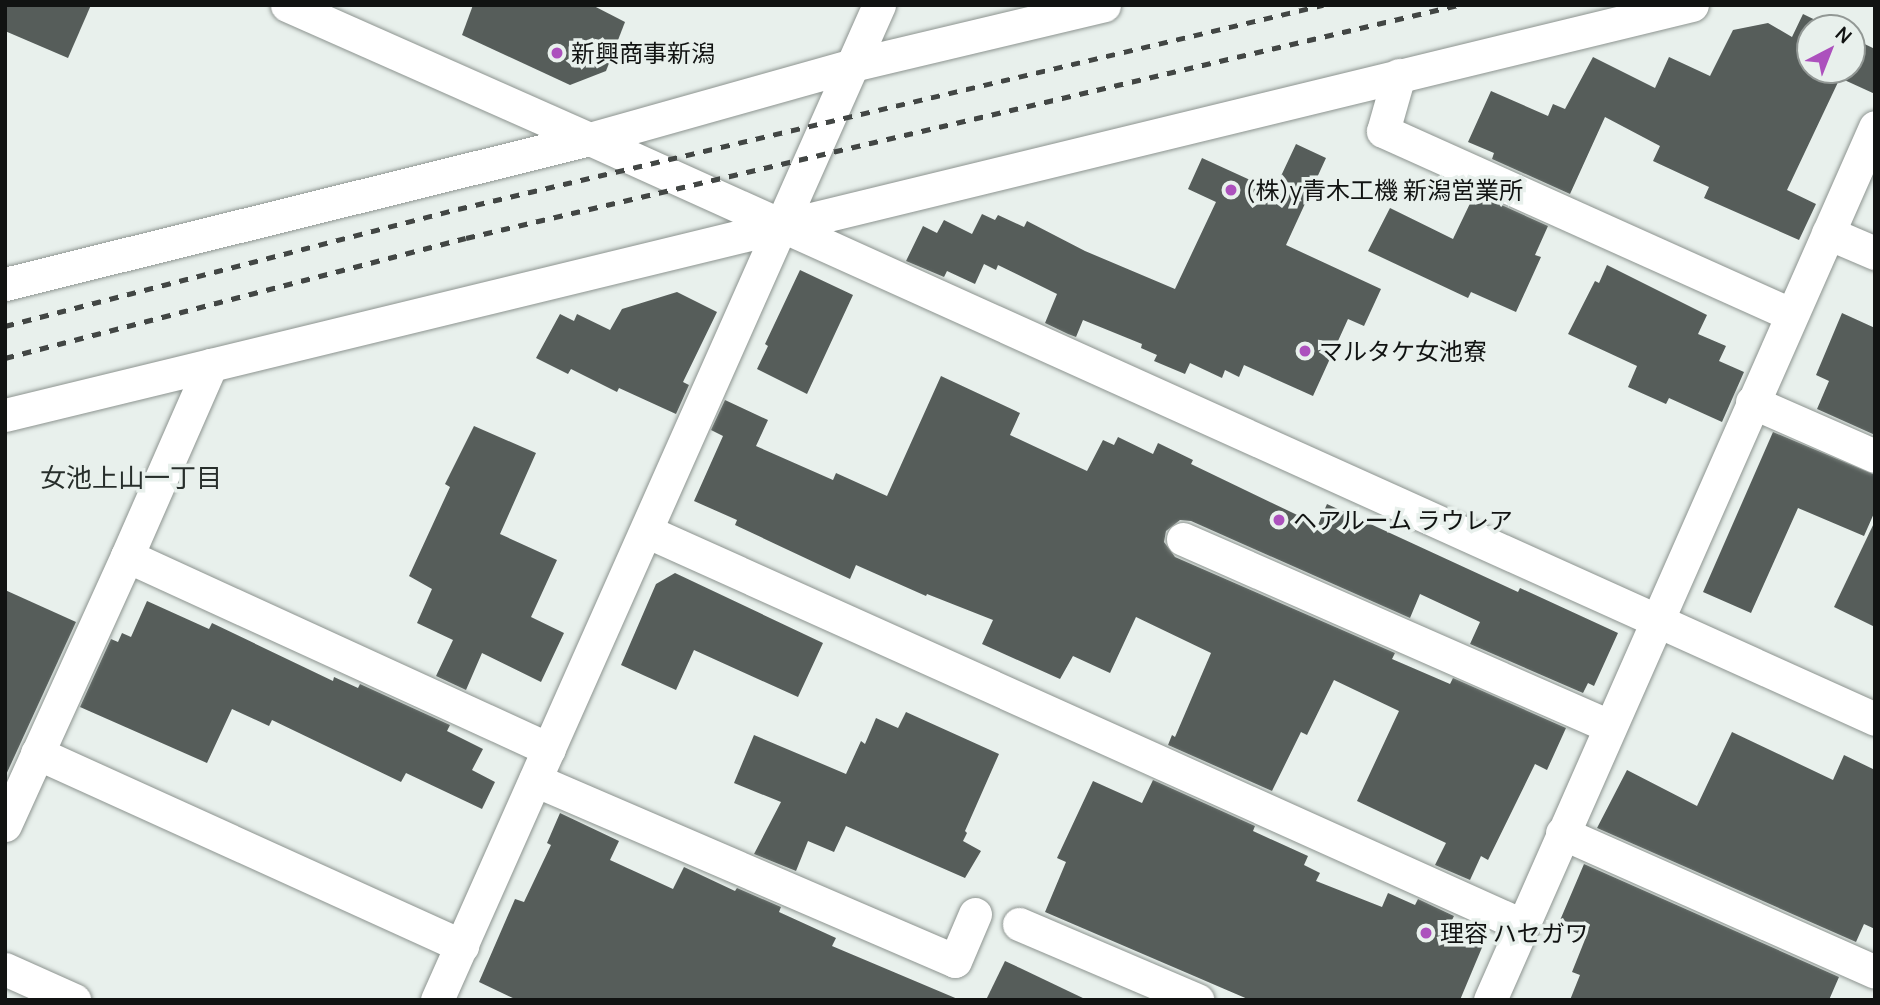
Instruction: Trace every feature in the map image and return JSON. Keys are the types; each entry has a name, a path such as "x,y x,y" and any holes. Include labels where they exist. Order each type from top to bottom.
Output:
{"street":[{"path":"287,5 782,225 1875,719"},
{"path":"443,998 462,946 879,5"},
{"path":"5,284 590,139 853,65 1104,5"},
{"path":"5,415 1692,5"},
{"path":"1399,75 1383,131 1791,314"},
{"path":"1490,1000 1655,620 1875,127"},
{"path":"1828,233 1875,253"},
{"path":"5,825 211,365"},
{"path":"1752,402 1875,456"},
{"path":"646,531 1522,925"},
{"path":"1184,539 1609,726"},
{"path":"127,556 549,749"},
{"path":"37,753 462,946"},
{"path":"535,780 955,961 975,914"},
{"path":"1562,833 1875,972"},
{"path":"1019,924 1197,1000"},
{"path":"5,969 74,1000"}],"building":[{"path":"5,5 91,5 68,58 5,31"},
{"name":"新興商事新潟","path":"473,5 592,5 625,22 606,71 570,85 462,35"},
{"path":"1768,23 1792,37 1796,29 1796,84 1837,84 1787,190 1816,204 1799,240 1704,198 1709,187 1653,161 1660,146 1605,117 1570,194 1492,159 1494,153 1468,142 1491,91 1548,116 1553,104 1565,109 1593,57 1655,88 1669,57 1710,76 1733,30"},
{"path":"1866,45 1875,49 1875,94 1853,84 1866,84"},
{"path":"1296,144 1326,158 1286,245 1381,289 1364,326 1348,319 1313,396 1244,365 1239,377 1225,370 1222,378 1190,363 1185,374 1154,361 1157,355 1141,348 1142,344 1083,320 1076,337 1068,334 1045,323 1057,294 998,265 996,270 984,264 975,284 947,271 944,277 906,261 923,226 937,233 944,220 972,234 982,214 995,220 998,215 1024,227 1027,221 1085,251 1175,289 1216,202 1188,189 1202,158 1274,191"},
{"path":"1475,193 1548,226 1535,255 1541,257 1516,312 1471,292 1468,298 1368,251 1390,208 1453,239"},
{"path":"1607,265 1707,315 1698,334 1726,346 1719,361 1744,372 1722,422 1669,398 1666,404 1628,387 1637,366 1568,334 1595,281 1599,283"},
{"path":"800,270 853,295 807,394 757,369 768,346 765,344"},
{"path":"677,292 717,312 683,382 689,385 676,414 619,388 617,392 571,369 568,374 536,358 560,314 574,321 577,314 610,330 622,309"},
{"path":"1842,313 1875,328 1875,435 1817,409 1829,381 1816,375"},
{"path":"941,376 1020,413 1010,435 1087,471 1103,440 1114,445 1118,437 1153,454 1158,443 1193,460 1191,464 1318,525 1327,504 1518,592 1520,588 1618,633 1594,686 1588,683 1583,693 1470,644 1480,622 1420,594 1410,618 1191,521 1180,520 1166,531 1164,542 1175,557 1395,653 1392,659 1450,684 1453,678 1566,728 1547,770 1535,764 1488,860 1481,856 1470,880 1435,865 1446,843 1357,801 1399,711 1334,680 1307,735 1301,732 1272,791 1168,745 1172,735 1175,737 1211,653 1136,617 1110,673 1073,656 1060,679 982,644 993,620 927,594 926,596 856,565 850,579 735,525 737,520 694,501 723,436 711,430 725,400 768,420 756,446 833,480 836,473 887,496"},
{"path":"474,426 536,453 500,534 557,560 531,617 564,633 541,682 482,653 466,690 436,676 453,640 417,623 432,589 409,576 450,487 445,484"},
{"path":"1773,432 1875,475 1875,511 1864,536 1798,508 1751,613 1703,592"},
{"path":"1875,521 1875,627 1834,607"},
{"path":"675,573 823,643 798,697 694,650 676,690 621,665 656,584"},
{"path":"5,590 76,622 5,777"},
{"path":"147,601 209,629 212,623 333,681 334,677 358,688 360,684 450,725 447,731 483,749 472,770 495,782 482,809 406,773 401,782 272,720 269,726 232,709 207,763 80,707 111,639 118,642 122,633 131,637"},
{"path":"906,712 999,754 965,831 967,833 963,841 981,851 965,878 846,826 834,852 808,841 796,871 754,854 781,802 734,783 754,735 846,774 861,741 865,744 876,718 898,728"},
{"path":"1732,732 1833,780 1844,755 1875,770 1875,929 1864,924 1856,942 1597,828 1627,770 1697,806"},
{"path":"1153,780 1255,826 1253,831 1308,856 1304,865 1320,873 1316,881 1382,907 1388,893 1415,905 1418,899 1454,916 1451,922 1486,938 1460,1000 1250,1000 1045,912 1066,862 1057,858 1093,781 1142,803"},
{"path":"560,813 619,841 610,860 673,889 684,867 735,891 737,888 781,907 779,912 836,938 832,946 960,1000 517,1000 479,982 515,899 524,902 551,845 547,843"},
{"path":"1584,864 1839,977 1829,1000 1570,1000 1580,975 1572,972 1586,937 1558,925"},
{"path":"1005,961 1020,968 1087,1000 986,1000"}],"railway":[{"path":"5,326 458,209 1323,5"},
{"path":"5,358 466,238 1458,5"}],"place":[{"name":"新興商事新潟","path":"557,53"},
{"name":"(株)y青木工機 新潟営業所","path":"1231,190"},
{"name":"マルタケ女池寮","path":"1305,351"},
{"name":"ヘアルーム ラウレア","path":"1279,520"},
{"name":"理容 ハセガワ","path":"1426,933"}],"district":[{"name":"女池上山一丁目","path":"131,478"}]}
